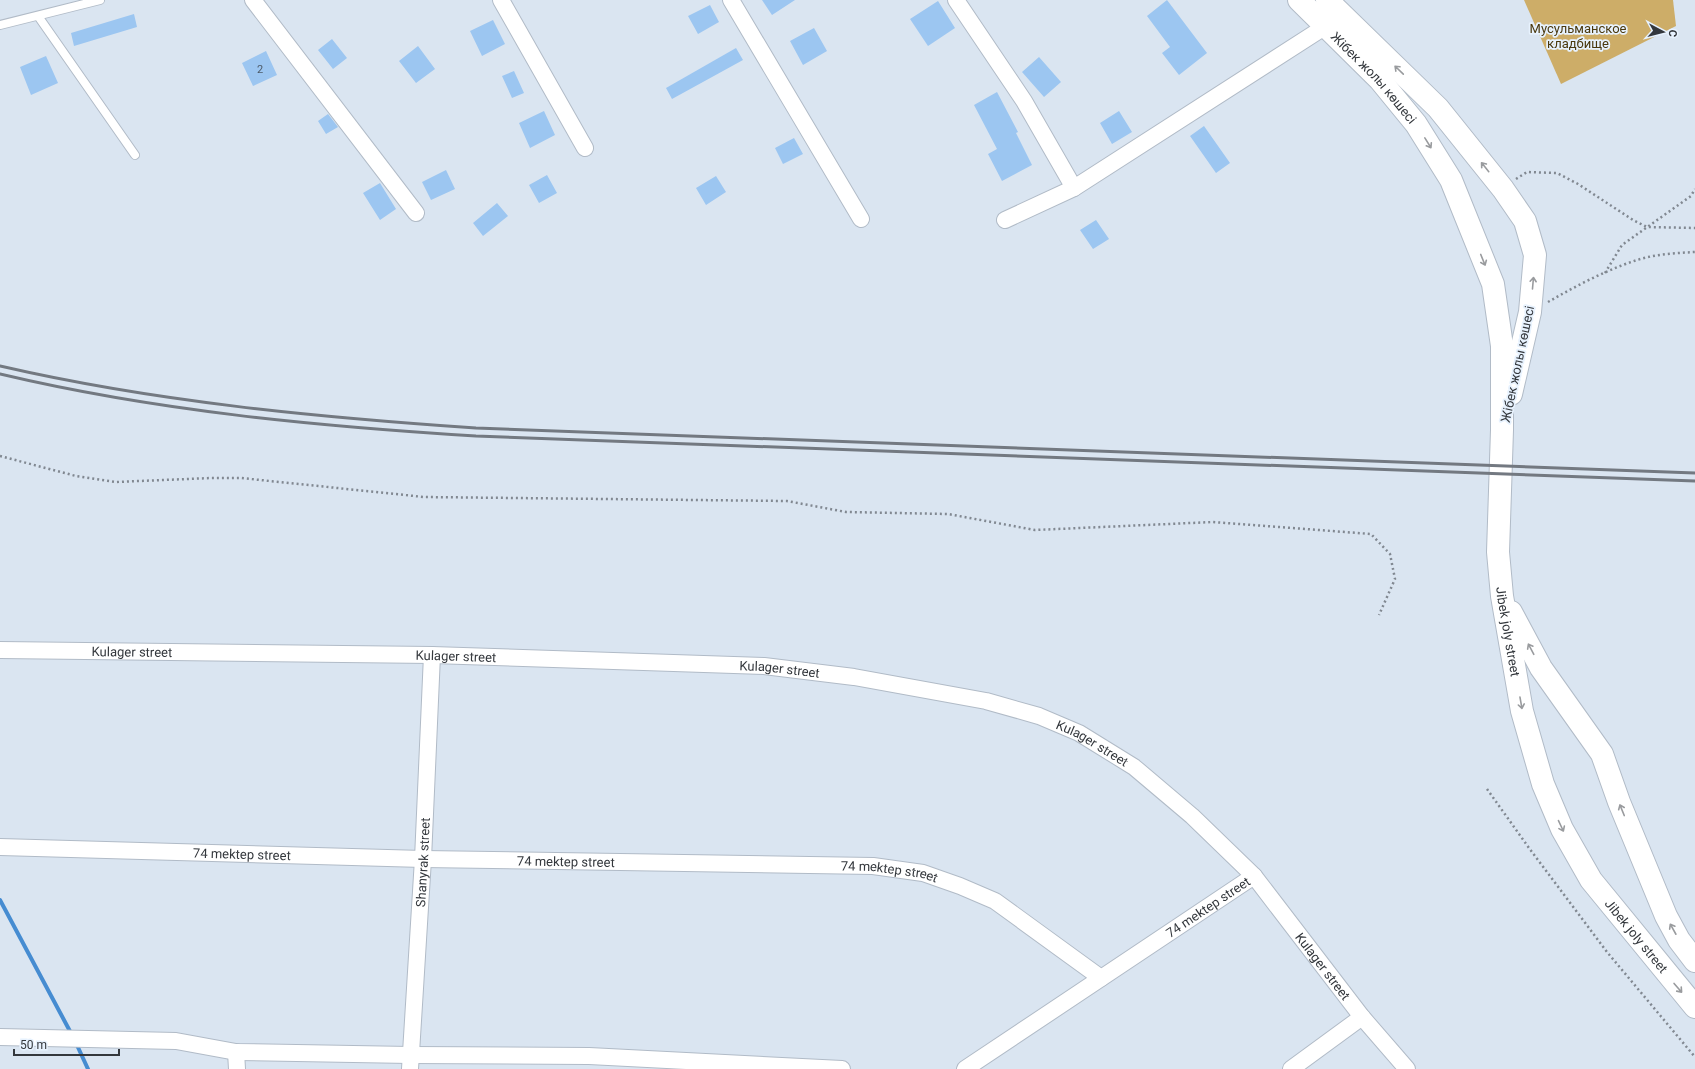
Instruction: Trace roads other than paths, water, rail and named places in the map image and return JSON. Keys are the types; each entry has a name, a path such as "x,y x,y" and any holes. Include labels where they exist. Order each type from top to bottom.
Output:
{"main road":[{"name":"Жібек жолы көшесі","path":"1299,0 1380,80 1416,124 1451,180 1493,284 1502,346 1502,430"},
{"name":"Жібек жолы көшесі","path":"1327,0 1438,108 1503,189 1525,221 1535,255 1530,312 1502,430"},
{"path":"1502,430 1498,552 1502,596"},
{"name":"Jibek joly street","path":"1502,596 1541,668 1602,754 1619,802 1666,916 1679,940 1695,961"},
{"name":"Jibek joly street","path":"1502,596 1522,711 1543,784 1562,829 1591,880 1695,1007"}],"street":[{"path":"253,0 416,213"},
{"path":"501,0 585,148"},
{"path":"731,0 861,219"},
{"path":"956,0 1024,101 1074,188"},
{"path":"1005,220 1074,188 1326,26"},
{"name":"Kulager street","path":"0,650 432,655 764,666 854,676 986,701 1039,716 1079,733 1134,767 1192,816 1254,876 1362,1017 1406,1069"},
{"name":"Shanyrak street","path":"410,1062 423,859 432,655"},
{"name":"74 mektep street","path":"0,847 423,859 873,866 923,873 960,886 994,901 1101,978"},
{"name":"74 mektep street","path":"965,1069 1254,876"},
{"path":"1291,1069 1362,1017"},
{"path":"0,1038 176,1041 236,1052 410,1062 591,1063 842,1069"},
{"path":"236,1052 237,1069"}],"lane":[{"path":"0,25 100,0"},
{"path":"38,16 136,155"}],"waterway":[{"path":"0,900 72,1035"},
{"path":"76,1043 88,1069"}],"railway":[{"path":"0,366 59,379 177,399 356,419 476,428 1695,473"},
{"path":"0,374 118,398 236,415 296,422 476,436 1695,481"}],"park label":[{"name":"Мусульманское кладбище","path":"1578,36"}]}
